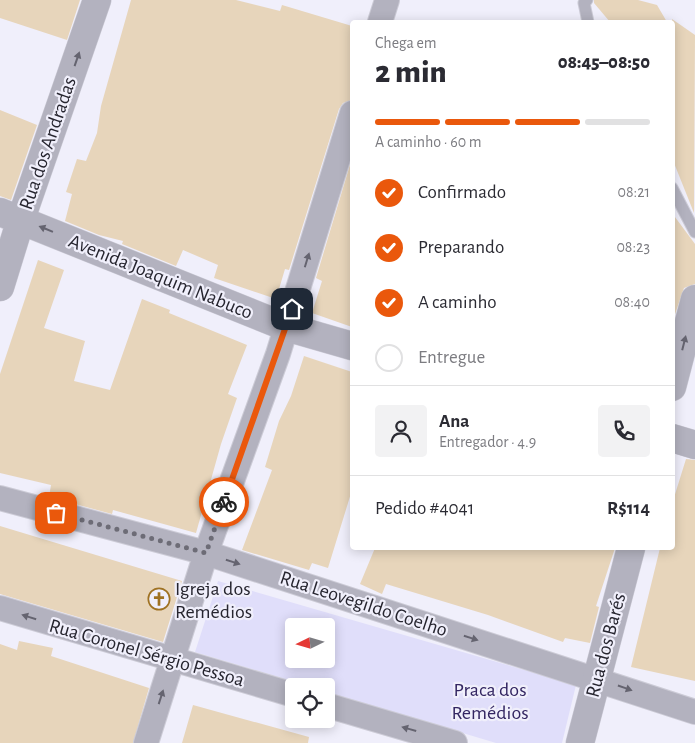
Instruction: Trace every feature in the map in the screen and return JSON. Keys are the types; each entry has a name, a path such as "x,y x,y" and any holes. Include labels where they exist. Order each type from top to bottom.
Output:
{"street":[{"name":"Rua dos Andradas","path":"0,287 11,215 97,0"},
{"path":"381,20 388,0"},
{"path":"146,743 206,553 286,327 350,119"},
{"name":"Avenida Joaquim Nabuco","path":"11,215 286,327 350,345"},
{"path":"675,376 695,299"},
{"path":"675,439 695,444"},
{"name":"Rua Leovegildo Coelho","path":"0,498 206,553 597,678 695,712"},
{"name":"Rua dos Barés","path":"580,743 630,550"},
{"name":"Rua Coronel Sérgio Pessoa","path":"0,608 285,692"},
{"path":"335,708 456,743"}],"lane":[{"path":"587,0 584,3 588,20"},
{"path":"675,194 695,232"}],"green space":[{"name":"Praca dos Remédios","path":"218,581 576,685 562,743 496,743 335,695 335,678 285,679 195,652"}],"building":[{"path":"0,0 80,0 67,40 0,18"},
{"path":"131,0 236,0 280,11 282,5 350,25 350,101 343,103 339,109 289,270 285,269 276,299 214,278 218,265 183,250 176,266 122,244 123,241 99,235 65,221 72,194 66,192 77,159 86,161 97,133 101,106"},
{"path":"594,0 638,0 657,5 666,20 608,20 594,3"},
{"path":"675,21 695,35 694,213 675,166"},
{"path":"0,110 37,125 11,200 0,196"},
{"path":"350,165 350,326 312,313 322,281 316,278"},
{"path":"675,217 695,244 695,284 684,288 675,314"},
{"path":"38,260 64,270 44,328 85,341 74,381 110,390 142,299 170,310 169,313 247,345 228,394 237,398 221,444 196,533 113,510 112,514 49,497 51,485 0,473 0,374"},
{"path":"304,356 350,371 350,496 328,568 312,563 309,570 242,550 272,470 265,467 279,421 291,396"},
{"path":"686,459 695,460 695,681 631,667 660,550 675,550 675,494"},
{"path":"0,526 182,581 163,642 0,594"},
{"path":"374,550 614,550 596,606 599,607 590,643 565,638 563,642 488,615 386,584 382,594 360,584"},
{"path":"19,641 53,648 51,656 149,688 133,743 0,743 0,644 17,650"},
{"path":"193,705 309,737 308,743 182,743"}],"way so far":[{"path":"56,513 206,553 224,502"}],"place":[{"name":"Igreja dos Remédios","path":"159,599"}],"route":[{"path":"224,502 278,354 292,309"}]}
